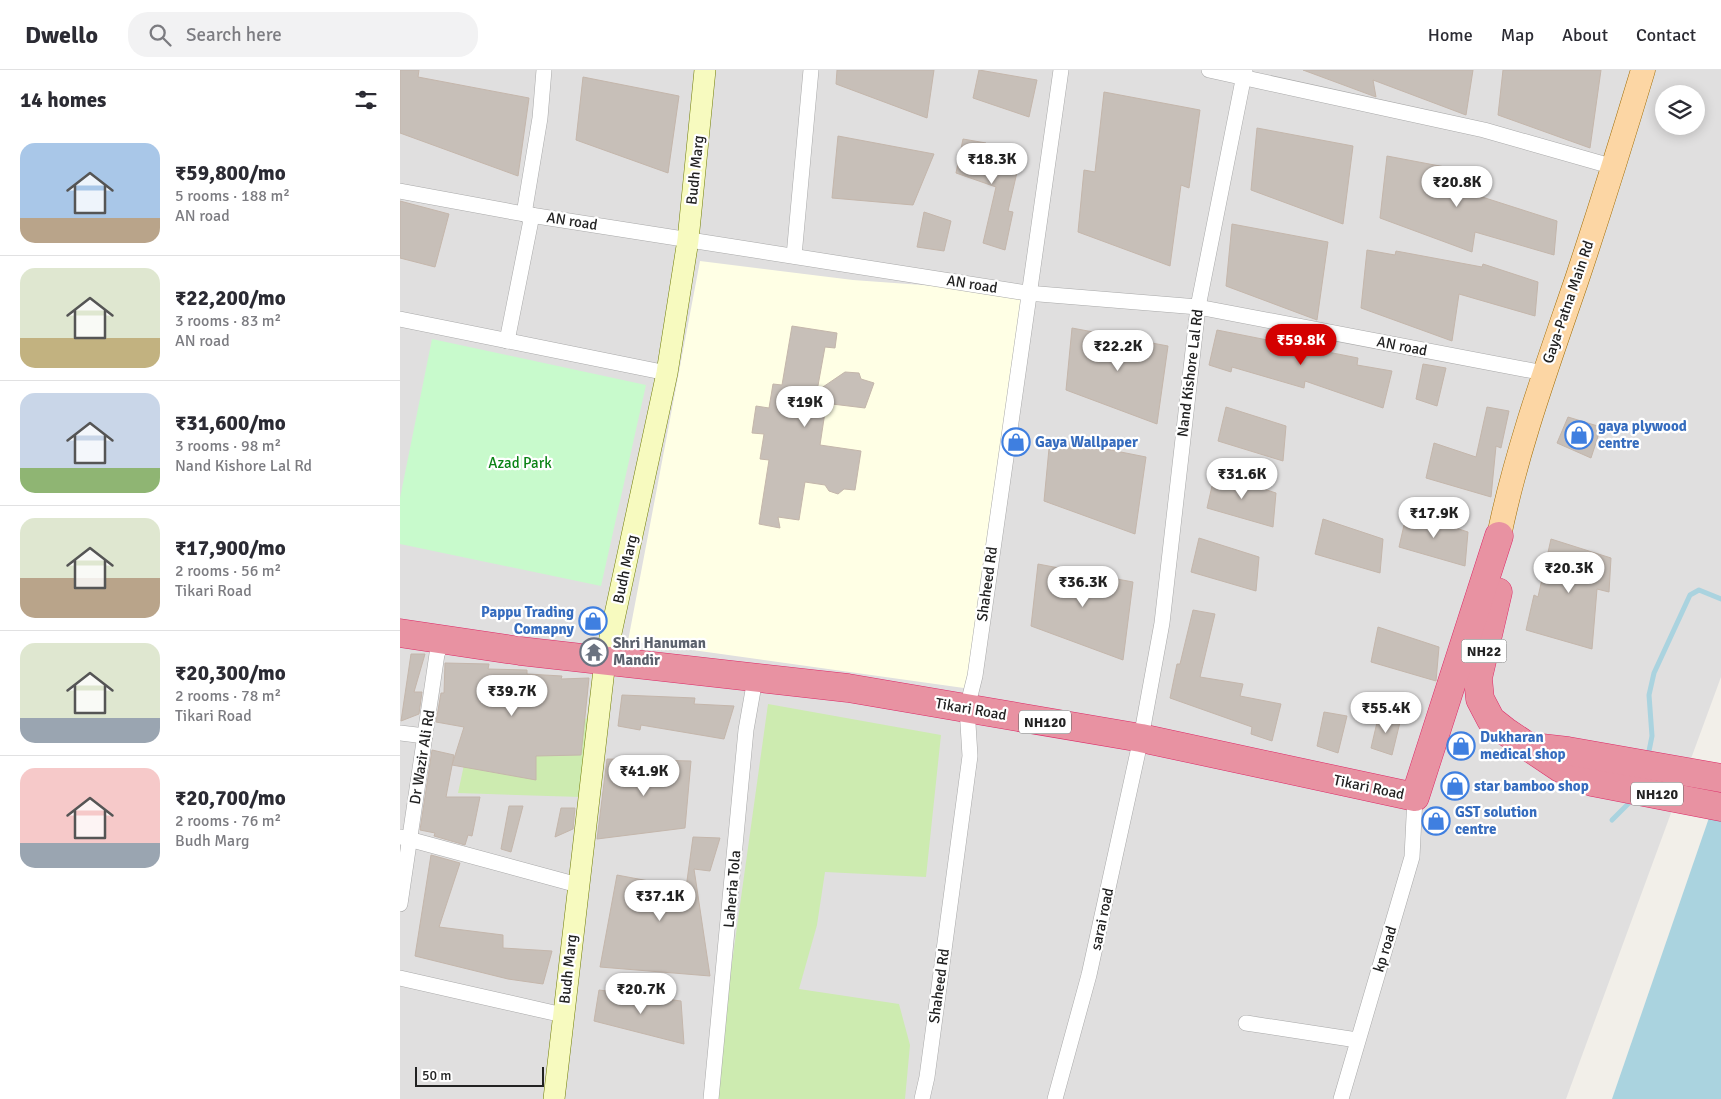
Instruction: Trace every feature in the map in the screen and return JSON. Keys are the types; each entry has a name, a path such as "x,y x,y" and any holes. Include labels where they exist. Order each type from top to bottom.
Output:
{"highway":[{"name":"Tikari Road","path":"400,633 443,641 755,679 848,688 1141,738 1415,797 1499,536"},
{"name":"NH22","path":"1499,536 1501,570 1497,597 1482,658 1478,689 1480,698 1491,720 1560,768 1595,769"},
{"name":"NH120","path":"1595,769 1721,778"},
{"name":"NH120","path":"1595,769 1721,807"}],"main road":[{"name":"Gaya-Patna Main Rd","path":"1499,536 1510,481 1544,373 1614,167 1643,70"}],"street":[{"path":"507,341 528,214 544,70"},
{"name":"Budh Marg","path":"554,1099 606,661 667,373 688,240 705,70"},
{"path":"794,256 810,70"},
{"name":"Shaheed Rd","path":"922,1099 927,1077 970,756 967,708 975,676 1027,293 1061,70"},
{"path":"1209,70 1244,74 1484,130 1614,167"},
{"name":"Nand Kishore Lal Rd","path":"1141,738 1162,623 1198,307 1244,74"},
{"name":"AN road","path":"400,191 528,214 1027,293 1198,307 1544,373"},
{"path":"400,319 667,373"},
{"name":"Dr Wazir Ali Rd","path":"400,904 405,837 425,736 437,654 443,641"},
{"name":"Laheria Tola","path":"711,1099 746,730 755,679"},
{"path":"400,734 425,736"},
{"name":"sarai road","path":"1055,1099 1089,975 1141,738"},
{"name":"kp road","path":"1341,1099 1412,857 1415,797"},
{"path":"405,837 578,885"},
{"path":"400,978 563,1014"},
{"path":"1246,1022 1357,1040"}],"shaded area":[{"path":"400,70 1721,70 1721,677 1566,1099 400,1099"},
{"path":"700,261 853,280 1018,292 1026,303 971,689 628,641"}],"green space":[{"name":"Azad Park","path":"432,339 646,385 601,586 400,544 400,498"},
{"path":"768,704 941,735 926,877 825,872 817,925 799,989 899,1004 910,1045 905,1099 713,1099"},
{"path":"476,708 591,719 581,797 458,793"}],"water":[{"path":"1721,783 1721,1099 1612,1099"}],"building":[{"path":"400,70 419,70 418,77 529,98 518,176 400,133"},
{"path":"837,70 934,70 927,118 836,84"},
{"path":"979,70 1037,80 1029,117 973,98"},
{"path":"1303,70 1473,70 1466,115 1373,80 1376,97"},
{"path":"1503,70 1601,70 1590,148 1498,115"},
{"path":"583,77 679,96 668,173 576,140"},
{"path":"1104,92 1200,110 1189,188 1181,185 1170,266 1078,232 1084,170 1095,172"},
{"path":"1257,128 1353,146 1343,224 1251,190"},
{"path":"838,136 934,154 913,205 832,198"},
{"path":"963,139 986,143 984,149 1021,155 1008,211 1013,212 1005,250 983,243 996,187 956,173"},
{"path":"1387,156 1482,174 1479,196 1557,221 1554,255 1475,232 1472,252 1380,218"},
{"path":"400,201 449,214 435,267 400,258"},
{"path":"924,212 951,221 944,251 917,247"},
{"path":"1232,224 1328,242 1317,320 1226,286"},
{"path":"1367,250 1395,255 1396,251 1482,267 1483,264 1538,282 1535,316 1459,294 1452,341 1361,308"},
{"path":"792,326 837,333 835,348 825,347 817,391 845,372 859,373 861,379 874,383 865,408 832,404 825,412 820,445 861,451 855,490 844,489 838,494 829,491 825,485 805,482 799,520 778,517 780,528 759,524 769,460 760,459 764,434 752,433 756,406 769,408 773,384 782,385"},
{"path":"1072,328 1168,346 1157,424 1066,390"},
{"path":"1217,330 1358,358 1357,365 1392,371 1383,408 1305,381 1304,388 1232,367 1231,372 1209,365"},
{"path":"1423,364 1446,368 1437,406 1416,399"},
{"path":"1226,407 1286,426 1283,461 1218,441"},
{"path":"1487,407 1509,411 1501,448 1496,446 1491,497 1426,478 1434,443 1476,457"},
{"name":"gaya plywood centre","path":"1568,417 1601,427 1591,458 1557,443"},
{"path":"1019,431 1025,431 1022,455 1016,454"},
{"path":"1050,438 1146,457 1135,534 1044,501"},
{"path":"1215,473 1276,493 1273,527 1207,508"},
{"path":"1407,512 1468,532 1465,566 1399,547"},
{"path":"1323,519 1383,539 1380,573 1315,554"},
{"path":"1199,538 1259,557 1256,591 1191,572"},
{"path":"1551,539 1611,558 1609,592 1597,589 1592,649 1526,630 1534,595 1538,597"},
{"path":"1038,564 1133,582 1123,660 1031,626"},
{"path":"1193,610 1215,614 1200,677 1243,684 1240,696 1281,704 1272,741 1251,734 1252,727 1170,698 1177,664 1180,664"},
{"path":"1378,627 1439,647 1436,681 1371,662"},
{"path":"411,654 425,654 414,692 422,692 419,714 401,721"},
{"path":"445,663 489,664 488,669 527,670 527,674 562,676 561,679 589,678 581,755 536,756 536,780 452,765 464,727 436,722 441,693 444,693"},
{"path":"622,695 695,698 694,704 734,706 724,739 641,725 640,730 618,726"},
{"path":"1324,712 1347,716 1338,753 1317,746"},
{"path":"1379,714 1401,718 1392,755 1371,748"},
{"path":"432,750 454,755 446,797 480,797 472,836 468,835 465,845 434,836 435,833 420,830"},
{"path":"607,759 691,761 685,828 597,839"},
{"path":"509,806 523,806 511,852 501,849"},
{"path":"561,808 575,808 573,829 555,837"},
{"path":"693,837 720,838 710,871 694,869 710,976 600,967 617,875 686,888"},
{"path":"431,855 460,863 439,927 503,935 503,948 552,951 543,984 508,979 415,956"},
{"path":"599,990 681,1001 684,1044 594,1021"}],"waterway":[{"path":"1648,756 1652,736 1649,695 1654,673 1690,595 1699,590 1721,599"},
{"path":"1612,820 1633,799"}],"place":[{"name":"gaya plywood centre","path":"1579,435"},
{"name":"Gaya Wallpaper","path":"1016,442"},
{"name":"Pappu Trading Comapny","path":"593,621"},
{"name":"Shri Hanuman Mandir","path":"594,652"},
{"name":"Dukharan medical shop","path":"1461,746"},
{"name":"star bamboo shop","path":"1455,786"},
{"name":"GST solution centre","path":"1436,821"}]}
